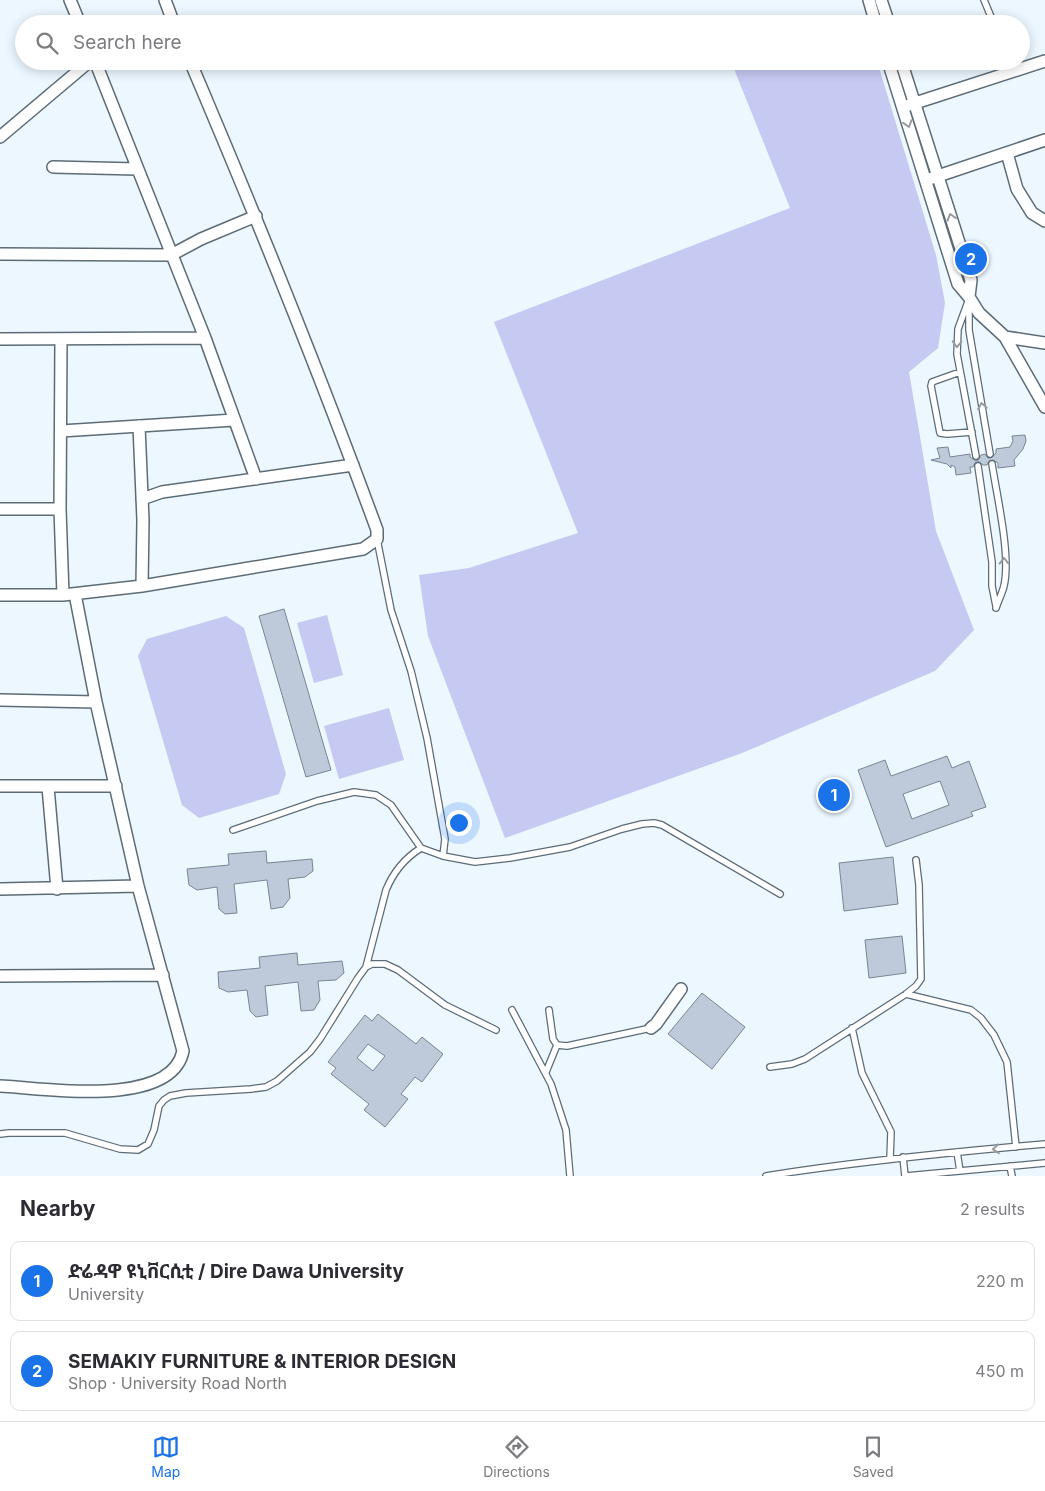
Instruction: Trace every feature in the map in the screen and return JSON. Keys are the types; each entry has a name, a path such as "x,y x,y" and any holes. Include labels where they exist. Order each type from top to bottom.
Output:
{"street":[{"path":"70,0 76,15"},
{"path":"165,0 171,15"},
{"path":"869,0 873,15"},
{"path":"881,0 886,15"},
{"path":"1030,65 1045,61"},
{"path":"0,138 79,70"},
{"path":"98,70 205,338 256,478"},
{"path":"0,595 69,595 142,586 363,549 377,539 377,530 353,465 256,216 194,70"},
{"path":"892,70 938,176 971,280 970,297"},
{"path":"902,70 908,105 926,180 958,284 970,297 979,313 1004,337 1045,407"},
{"path":"908,105 1010,70"},
{"path":"926,180 1045,140"},
{"path":"1007,153 1017,189 1032,213 1045,221"},
{"path":"52,167 137,169"},
{"path":"0,254 171,254 256,216"},
{"path":"1004,337 1045,343"},
{"path":"0,339 205,338"},
{"path":"0,1086 103,1091 131,1089 164,1077 177,1066 183,1051 138,886 116,786 69,595 60,509 61,340"},
{"path":"61,430 234,420"},
{"path":"139,426 142,499 142,586"},
{"path":"142,499 162,492 353,465"},
{"path":"0,508 60,509"},
{"path":"0,700 96,702"},
{"path":"0,786 116,786"},
{"path":"48,787 57,889"},
{"path":"0,889 138,886"},
{"path":"0,976 163,975"},
{"path":"651,1028 656,1024 681,989"}],"lane":[{"path":"984,0 990,15"},
{"path":"970,297 958,328 956,342 976,456"},
{"path":"970,297 969,330 990,454"},
{"path":"960,372 932,382 931,386 940,433 972,432"},
{"path":"978,466 992,562 992,586 996,608 1004,586 1005,560 1001,519 992,464"},
{"path":"377,539 391,610 411,671 428,738 445,838 443,856"},
{"path":"233,830 317,801 354,792 376,795 391,805 421,848 443,856 475,862 510,858 570,847 622,829 654,823 662,825 780,894"},
{"path":"0,1134 65,1133 120,1149 138,1150 152,1139 158,1106 170,1096 266,1087 284,1076 310,1052 320,1039 366,967 391,878 410,854 421,848"},
{"path":"770,1066 792,1064 805,1059 906,994 921,979 919,885 916,860"},
{"path":"366,967 377,963 386,964 398,970 445,1005 496,1030"},
{"path":"906,994 971,1010 981,1018 994,1035 1007,1062 1016,1147"},
{"path":"512,1010 551,1084 566,1130 570,1176"},
{"path":"550,1010 553,1038 557,1045"},
{"path":"557,1045 566,1046 651,1028"},
{"path":"852,1028 862,1073 891,1132 890,1159"},
{"path":"546,1072 557,1045"},
{"path":"766,1176 903,1157 1045,1144"},
{"path":"957,1152 960,1171"},
{"path":"903,1157 906,1176 1045,1163"},
{"path":"1010,1166 1012,1176"},
{"path":"809,1169 810,1176"}],"shaded area":[{"path":"734,70 880,70 936,255 945,303 938,348 909,372 936,531 974,630 935,671 742,753 505,838 428,636 419,575 469,568 578,533 494,322 790,208"},
{"path":"327,615 343,675 314,683 297,623"},
{"path":"226,616 244,628 286,774 279,794 199,818 182,805 138,656 147,639"},
{"path":"389,708 404,760 339,779 324,726"}],"building":[{"path":"1025,435 1026,441 1023,449 1014,460 1015,466 998,468 998,463 993,460 989,461 987,465 983,465 978,461 973,467 970,467 971,473 956,475 955,467 951,465 951,468 947,464 931,460 940,458 937,448 948,447 950,457 970,454 970,457 976,461 981,455 985,454 988,458 991,458 996,453 996,449 1010,447 1013,441 1012,436"},
{"path":"284,609 331,770 306,777 259,616"},
{"path":"947,756 952,768 969,761 986,807 971,812 973,816 886,847 858,770 885,760 891,776","holes":["940,781 949,805 912,819 903,794"]},
{"path":"266,851 267,863 312,859 313,871 305,877 288,879 290,898 283,907 271,909 267,880 234,884 237,913 225,914 219,909 217,887 197,890 189,885 187,869 229,865 228,854"},
{"path":"893,857 898,904 844,911 839,863"},
{"path":"902,936 906,973 869,978 865,940"},
{"path":"297,953 298,965 342,961 344,973 336,980 318,981 320,1000 314,1010 301,1011 298,982 265,986 268,1015 256,1017 250,1011 247,990 228,992 219,988 218,972 260,968 259,957"},
{"path":"702,993 745,1027 712,1069 668,1034"},
{"path":"378,1014 416,1044 422,1037 443,1054 422,1082 415,1077 401,1094 408,1099 385,1127 364,1110 369,1104 331,1074 336,1068 328,1062 365,1015 372,1021","holes":["368,1044 385,1056 373,1071 357,1058"]}],"place":[{"name":"SEMAKIY FURNITURE & INTERIOR DESIGN","path":"971,259"},
{"name":"ድሬዳዋ ዩኒቨርሲቲ / Dire Dawa University","path":"834,795"}]}
